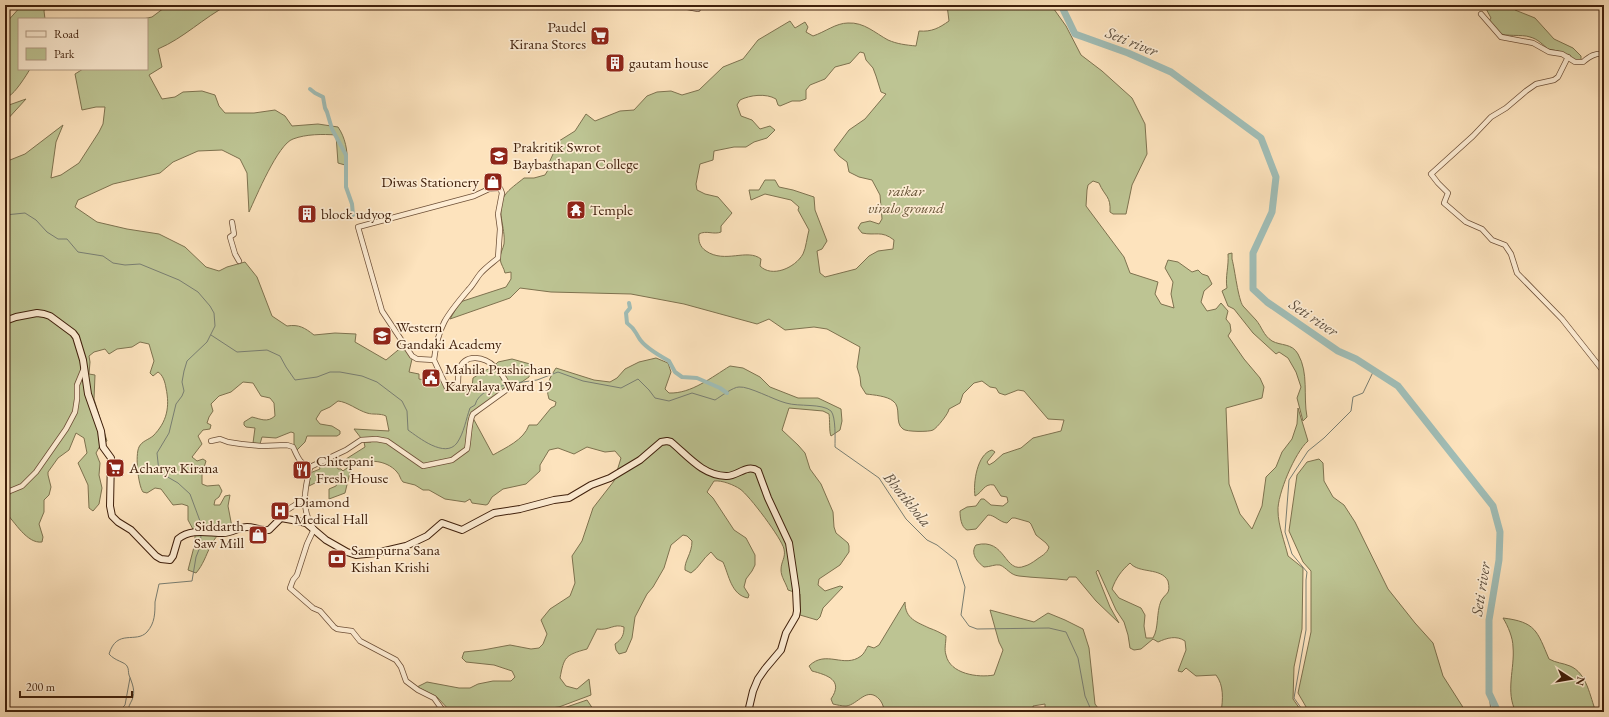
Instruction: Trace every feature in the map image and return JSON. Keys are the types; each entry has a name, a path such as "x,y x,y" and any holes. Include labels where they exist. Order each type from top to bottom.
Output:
{"main road":[{"path":"5,321 16,317 37,313 50,316 76,337 84,366 88,394 101,431 103,446 111,462 110,506 112,516 118,522 131,530 156,556 167,560 170,560 173,556 178,539 185,534 208,531 223,533 247,527 269,530 281,518 298,520 314,529 326,540 347,552 356,555 376,554 406,546 419,540 442,523 462,530 494,513 520,510 554,500 569,498 590,485 610,478 640,460 661,442 667,441 671,442 698,467 714,474 732,476 749,468 754,468 758,471 768,498 789,543 796,583 797,611 796,616 786,633 781,650 758,679 753,691 748,712"}],"street":[{"path":"677,5 698,9 699,5"},
{"path":"1481,14 1501,37 1533,42 1549,52 1562,54 1578,63 1583,62 1588,57 1596,53 1604,54"},
{"path":"1568,57 1558,77 1554,80 1536,84 1506,108 1491,117 1473,136 1431,174 1438,184 1448,193 1444,203 1466,222 1482,229 1492,240 1506,245 1511,254 1517,273 1562,319 1604,372"},
{"path":"434,360 417,359 412,356 384,314 358,227 474,196 489,189 500,188 502,193 498,214 500,229 498,258 480,273 470,288 453,306 443,322 438,336 434,360 447,388 453,389 458,385 460,368 470,357 482,358 496,367 507,381 509,388 473,414 470,419 470,432 467,449 452,460 423,466 387,441 368,439 355,443 334,456 318,462 310,467 306,479 306,513 308,521 314,529 297,575 290,588 313,608 320,611 331,625 337,629 352,631 360,640 396,660 401,667 406,680 418,690 434,698 444,712"},
{"path":"232,222 234,234 230,237 233,249 239,260"},
{"path":"5,493 22,486 36,472 66,429 74,412 77,399 76,385 84,366"},
{"path":"210,441 220,439 228,442 261,446 287,445 293,447 297,456 305,466 310,468"},
{"path":"281,518 287,510 303,500 306,496"}],"green space":[{"path":"22,5 46,5 44,11 45,18 18,18 18,70 29,70 17,88 9,96 7,102 9,105 26,99 5,122 6,84 5,24"},
{"path":"168,5 228,5 158,49 162,67 149,75 162,99 175,97 183,92 202,91 215,95 219,106 225,113 254,113 275,110 285,116 292,126 318,124 338,127 346,144 347,163 345,165 338,163 336,135 326,134 303,136 293,139 287,143 274,160 249,212 247,173 240,159 222,150 198,151 173,162 160,173 113,184 78,200 75,207 97,222 159,234 185,247 206,267 219,271 245,262 257,277 272,316 287,326 302,327 314,335 335,333 356,334 355,342 386,360 403,346 412,359 409,372 419,374 419,379 435,382 441,381 449,390 454,391 461,388 459,384 468,390 472,387 473,378 493,367 498,362 512,359 530,364 531,367 529,377 485,407 473,418 493,455 519,439 527,430 529,425 537,425 551,408 555,406 556,402 549,399 547,390 550,379 556,368 594,380 610,382 617,378 625,369 639,362 656,358 668,363 671,372 665,389 669,393 677,393 693,388 709,380 730,366 743,368 760,377 770,387 798,398 818,398 841,409 842,421 840,430 831,436 829,414 823,411 789,408 782,430 805,453 810,469 821,484 833,512 836,533 848,543 849,546 849,552 840,565 819,579 818,585 825,591 840,586 843,587 823,608 820,617 817,620 800,615 800,594 788,590 781,570 784,549 772,527 740,489 728,483 714,481 707,492 713,498 734,530 746,538 755,555 755,565 746,579 744,587 749,595 748,598 742,596 734,589 723,562 717,559 711,552 691,573 685,570 692,541 687,536 683,535 671,545 664,568 647,594 635,617 632,638 626,652 619,654 616,650 615,644 622,637 624,630 624,627 617,626 597,629 587,649 570,655 564,661 560,678 566,686 577,689 589,679 591,695 559,707 542,709 540,712 451,712 437,697 417,687 427,682 459,688 470,688 478,684 493,681 511,681 515,677 512,671 494,665 466,662 462,658 464,652 510,645 531,649 539,648 543,644 547,634 541,620 550,609 570,596 575,583 572,556 582,541 593,508 614,481 621,458 615,451 605,452 587,447 574,454 558,448 549,450 540,465 540,471 526,484 503,489 492,497 486,505 472,503 470,499 465,502 445,499 429,490 423,490 415,485 403,482 397,472 387,464 368,461 351,468 345,493 329,499 329,489 336,486 338,482 337,479 323,479 309,486 310,473 320,469 318,464 328,459 330,464 335,463 338,469 343,471 347,468 346,459 365,447 364,442 371,442 373,438 361,438 354,429 389,431 386,416 367,413 338,401 321,411 316,419 320,424 332,426 340,431 340,434 337,436 307,436 305,442 296,451 294,446 294,433 291,432 276,438 262,437 260,444 253,443 255,428 246,427 244,422 252,417 264,420 272,418 275,416 274,403 270,398 261,396 253,383 243,382 231,392 219,396 211,404 213,411 207,423 211,425 210,429 203,430 198,436 202,444 192,457 197,461 203,459 206,461 202,474 202,484 207,486 219,485 222,491 219,497 215,500 214,505 220,505 225,496 230,495 228,506 232,527 224,530 214,540 201,567 196,573 188,570 195,543 195,533 188,520 188,506 182,504 173,505 161,489 155,488 147,493 143,492 138,477 137,463 139,447 143,442 153,436 162,425 168,402 166,386 160,373 158,372 153,376 150,373 154,361 149,344 140,342 132,347 117,349 109,354 105,349 94,352 89,356 89,374 95,375 94,399 107,441 101,444 96,453 100,463 99,475 102,488 99,504 93,511 89,508 88,485 78,463 87,453 84,438 76,433 69,450 58,458 48,472 51,487 49,495 44,500 44,512 39,524 43,537 42,542 31,540 26,536 5,512 11,490 5,490 5,164 10,160 25,154 63,125 56,142 51,178 61,175 79,163 103,124 105,107 82,110 75,74 81,70 148,70 148,18 152,17"},
{"name":"raikar viralo ground","path":"947,5 1051,5 1066,26 1081,55 1102,71 1132,98 1145,124 1147,154 1132,185 1126,214 1113,214 1110,212 1110,203 1107,197 1099,183 1093,181 1088,185 1086,206 1124,257 1130,273 1158,282 1155,294 1161,304 1174,308 1171,294 1173,282 1165,268 1168,260 1178,262 1192,272 1198,270 1202,274 1208,276 1212,284 1204,291 1201,302 1207,311 1216,309 1221,303 1228,311 1226,319 1230,324 1231,331 1228,336 1244,359 1260,378 1264,387 1262,398 1226,408 1229,484 1240,514 1252,529 1262,506 1266,477 1276,467 1282,452 1292,439 1297,424 1298,408 1308,441 1298,454 1288,474 1280,495 1278,516 1288,556 1303,568 1302,629 1294,667 1293,699 1302,712 1221,712 1222,688 1216,675 1196,676 1186,668 1182,672 1178,671 1186,650 1185,641 1178,638 1168,638 1158,642 1153,639 1141,649 1134,650 1130,648 1124,622 1116,610 1098,570 1096,572 1110,607 1119,623 1096,601 1076,577 1069,577 1067,580 1019,576 1013,574 1000,565 984,567 979,563 974,554 974,548 976,545 986,544 993,546 1008,561 1018,567 1026,566 1032,563 1045,553 1049,547 1036,535 1029,522 1012,518 1007,523 988,515 976,529 967,530 963,527 961,519 960,511 967,507 976,506 981,499 984,499 991,505 1003,506 1008,502 1007,497 1001,496 994,485 988,485 975,496 977,470 983,457 987,453 992,450 995,452 987,462 989,465 1003,454 1021,448 1033,438 1061,431 1064,420 1048,419 1024,391 1018,390 1005,395 999,393 996,388 990,387 982,381 974,383 963,394 960,403 949,409 945,417 935,429 927,431 909,431 900,426 897,407 893,401 884,397 866,394 861,386 857,367 860,347 827,329 814,327 785,330 769,319 757,324 684,304 631,294 551,292 520,288 510,298 450,319 460,302 506,287 511,279 511,272 505,273 500,259 504,244 501,212 502,200 509,191 524,178 534,178 545,175 559,141 575,131 586,114 595,121 620,111 634,110 647,96 657,92 671,91 682,95 699,90 723,67 743,59 758,40 790,21 795,28 805,22 808,27 806,32 813,36 839,24 854,23 869,28 888,40 916,46 919,31 935,29 949,21","holes":["860,52 864,53 866,60 873,68 881,92 886,94 865,119 849,130 834,150 847,162 849,172 859,177 872,180 880,195 882,219 879,224 870,221 861,223 858,228 862,233 882,234 889,237 894,240 893,249 878,251 869,256 856,269 825,277 820,273 817,251 822,249 827,241 815,210 814,197 779,187 775,180 765,180 759,190 749,190 751,200 765,194 791,200 799,207 798,210 809,230 804,252 795,263 783,270 771,271 765,270 760,266 761,259 755,256 713,255 702,248 699,234 704,232 721,232 721,226 732,213 718,197 705,194 697,190 696,184 700,164 713,160 714,151 734,147 746,147 754,142 767,138 775,130 770,126 760,129 752,120 741,116 737,105 740,100 748,97 763,95 776,99 778,105 780,106 792,101 806,99 806,90 810,85 825,79 835,67 850,63","1130,563 1139,568 1160,574 1168,581 1168,593 1163,598 1159,606 1156,630 1153,638 1146,638 1144,626 1145,615 1141,608 1119,598 1112,589 1119,575"]},
{"path":"1484,5 1511,5 1515,10 1535,18 1554,39 1573,48 1581,56 1581,62 1558,51 1548,49 1533,38 1499,33 1489,21 1491,18"},
{"path":"1232,253 1238,291 1243,306 1260,325 1269,339 1275,343 1286,345 1296,350 1301,361 1305,377 1307,417 1303,421 1297,398 1301,387 1296,372 1288,358 1279,352 1276,354 1253,333 1234,309 1228,306 1222,291 1227,288 1226,280 1228,254"},
{"path":"1319,459 1323,463 1324,481 1333,497 1344,505 1355,522 1388,589 1433,643 1443,676 1466,712 1309,712 1298,693 1311,632 1311,571 1303,562 1289,531 1297,475 1307,462"},
{"path":"905,602 907,612 912,619 946,636 945,653 953,667 973,675 994,675 1003,650 999,642 990,610 1034,622 1048,613 1083,629 1089,648 1095,704 1101,712 1045,712 1045,704 1033,706 1034,712 884,712 880,700 871,694 850,705 846,706 833,704 831,699 835,693 835,683 832,679 823,674 812,671 809,666 815,661 822,659 848,661 855,659 864,653 868,646 874,648 879,645"},
{"path":"1503,618 1529,625 1538,635 1549,659 1576,669 1587,686 1596,712 1516,712 1511,696 1513,643 1510,632"},
{"path":"587,700 595,712 552,712"}],"waterway":[{"name":"Seti river","path":"1061,5 1075,34 1128,53 1171,72 1261,138 1276,177 1272,212 1253,253 1253,289 1267,302 1338,351 1356,359 1398,386 1493,506 1500,532 1499,560 1489,620 1489,693 1498,712"},
{"path":"310,89 323,97 332,129 346,155 346,187 352,204 353,215"},
{"path":"5,215 25,213 36,220 47,232 58,239 67,239 78,252 103,256 113,263 125,265 140,264 179,280 198,292 210,306 214,313 215,326 207,342 187,361 182,382 184,391 176,404 169,433 157,453 159,472 178,483 190,494 200,521 201,529"},
{"path":"629,303 630,308 626,313 627,323 633,328 645,345 669,361 675,372 682,377 697,378 720,388 727,393"},
{"name":"Bhotikhola","path":"211,335 237,352 267,350 280,356 295,380 317,377 330,372 340,372 362,376 377,382 402,401 407,411 408,430 439,448 446,449 457,443 470,408 475,405 483,393 506,385"},
{"path":"1304,712 1294,698 1306,630 1307,572 1292,554 1285,532 1289,480 1308,451 1324,438 1351,411 1353,397 1363,393 1374,370"},
{"name":"Bhotikhola","path":"509,384 537,380 558,372 583,381 621,388 638,379 655,398 669,401 692,393 715,400 736,387 743,387 786,403 822,407 831,411 834,418 835,447 879,478 906,519 927,540 937,545 956,560 965,587 961,615 969,626 977,629 1049,628 1066,632 1078,658 1085,696 1092,712"},
{"path":"128,712 134,693 133,687 126,665 109,654 112,646 117,641 122,639 143,635 150,629 154,618 155,602 159,584 192,581 196,557 200,547 201,535"},
{"path":"105,712 105,709 122,708 125,705 130,678"},
{"name":"Seti river","path":"1489,693 1491,712"},
{"path":"71,712 79,708 86,712"}],"place":[{"name":"Paudel Kirana Stores","path":"600,36"},
{"name":"gautam house","path":"615,63"},
{"name":"Prakritik Swrot Baybasthapan College","path":"499,156"},
{"name":"Diwas Stationery","path":"493,182"},
{"name":"Temple","path":"576,210"},
{"name":"block udyog","path":"307,214"},
{"name":"Western Gandaki Academy","path":"382,336"},
{"name":"Mahila Prashichan Karyalaya Ward 19","path":"431,378"},
{"name":"Acharya Kirana","path":"115,468"},
{"name":"Chitepani Fresh House","path":"302,470"},
{"name":"Diamond Medical Hall","path":"280,511"},
{"name":"Siddarth Saw Mill","path":"258,535"},
{"name":"Sampurna Sana Kishan Krishi","path":"337,559"}]}
